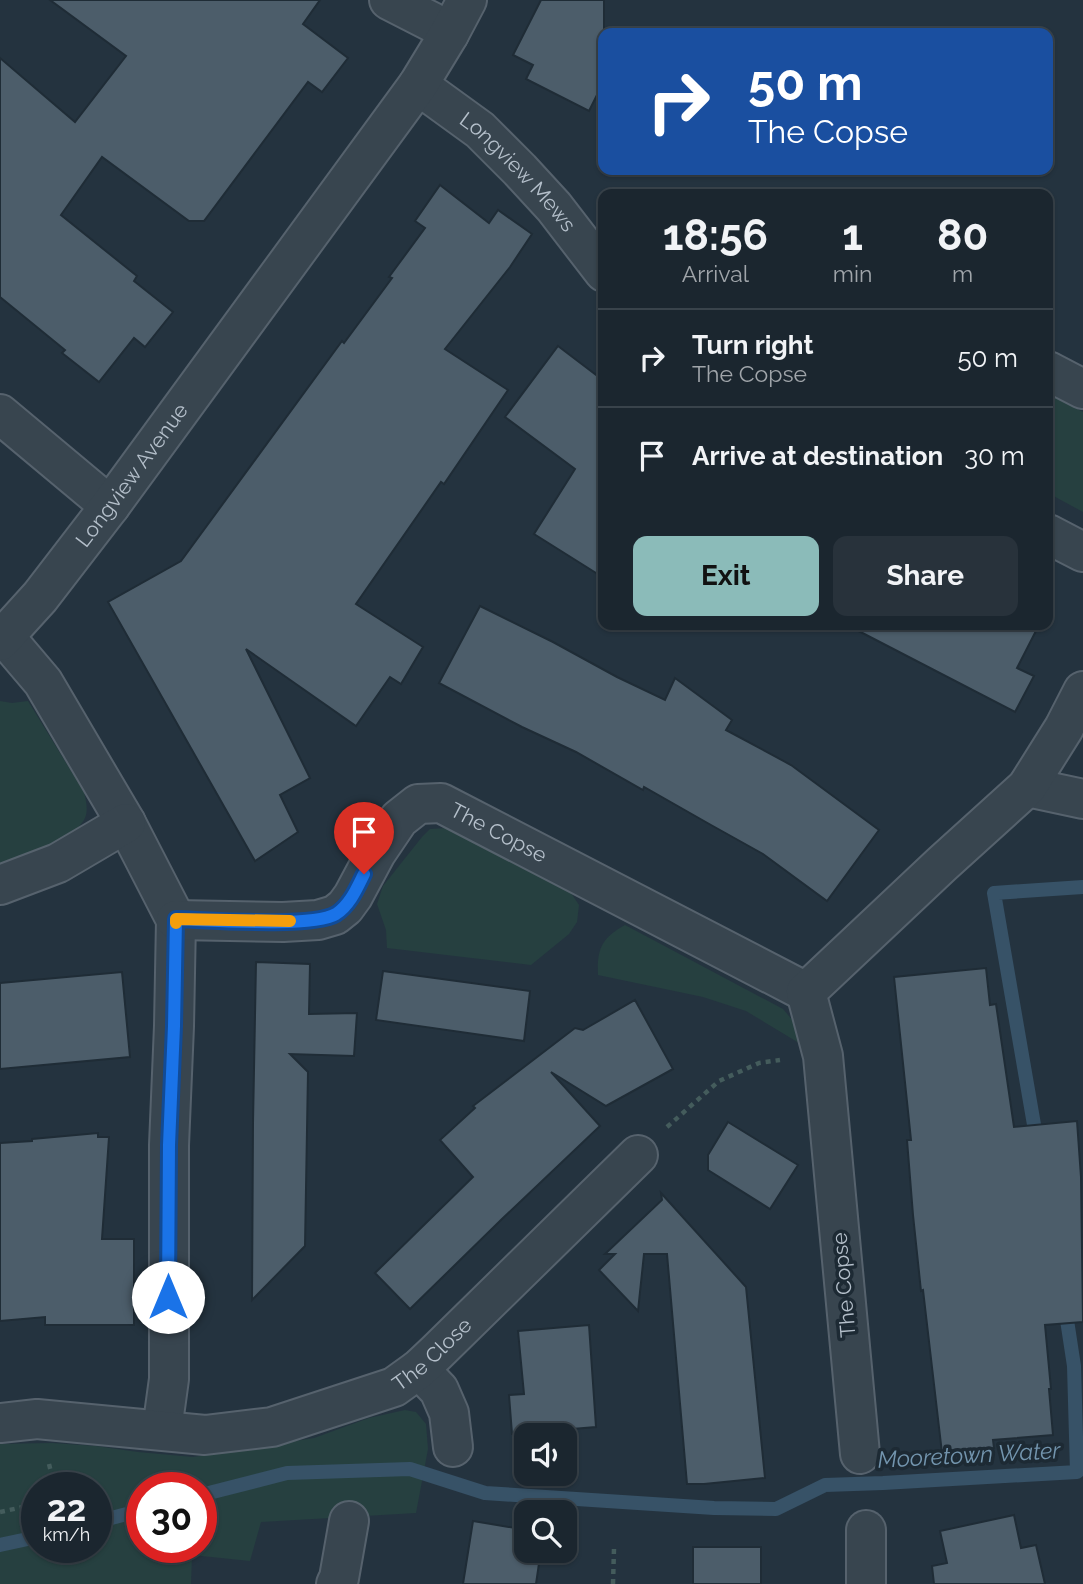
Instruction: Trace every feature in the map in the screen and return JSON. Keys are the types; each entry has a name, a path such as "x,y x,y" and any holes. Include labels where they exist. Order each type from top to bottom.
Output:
{"street":[{"path":"388,0 432,22 449,34"},
{"path":"418,85 467,0"},
{"name":"Longview Mews","path":"418,85 480,130 554,208 598,264"},
{"name":"Longview Avenue","path":"176,919 126,823 43,682 2,639 40,597 110,506 418,85"},
{"path":"1053,374 1083,389"},
{"path":"0,414 110,506"},
{"path":"1053,537 1083,552"},
{"path":"806,992 1027,787 1065,728 1083,691"},
{"path":"1027,787 1083,799"},
{"name":"The Copse","path":"176,919 283,922 318,920 335,915 352,896 399,819 418,804 441,803 806,992 823,1056 859,1454"},
{"path":"0,885 58,863 126,823"},
{"path":"162,1430 169,1379 169,1145 176,919"},
{"name":"The Close","path":"0,1423 37,1419 205,1435 272,1427 394,1387 419,1369 638,1155"},
{"path":"419,1369 439,1390 449,1413 453,1447"},
{"path":"336,1584 349,1521"},
{"path":"866,1531 866,1584"}],"path":[{"path":"638,1155 719,1081 759,1063 823,1056"},
{"path":"0,1513 21,1508"},
{"path":"613,1584 614,1548"}],"green space":[{"path":"1053,397 1083,412 1083,512 1053,496"},
{"path":"0,701 28,701 84,792 87,810 86,817 77,828 58,843 0,863"},
{"path":"447,828 569,890 579,905 577,922 569,934 531,965 387,948 386,930 377,904 383,886 430,829"},
{"path":"625,925 783,1009 794,1022 799,1043 746,1011 703,997 598,975 598,958 602,946"},
{"path":"405,1410 416,1412 426,1424 428,1449 416,1513 261,1522 250,1561 217,1558 217,1472 126,1472 126,1563 192,1563 191,1584 0,1584 0,1444 52,1443 193,1457 314,1438 369,1418"}],"building":[{"path":"50,0 320,0 303,24 348,58 322,92 308,82 204,221 189,221 102,157 61,215 137,276 134,281 173,312 145,347 134,338 99,382 62,353 65,350 0,297 0,58 75,122 126,56"},
{"path":"541,0 604,0 604,28 598,28 598,93 589,111 526,79 533,65 513,55"},
{"path":"440,185 489,223 498,210 532,234 510,267 445,349 508,390 444,484 441,482 356,604 423,647 401,684 390,677 356,726 246,649 310,778 280,795 298,832 255,861 108,602 181,561 342,341 344,343 392,278 389,277 425,228 415,221"},
{"path":"558,346 598,376 598,574 534,534 575,469 505,417"},
{"path":"480,606 665,700 675,678 732,720 726,730 791,765 879,830 827,901 763,854 644,787 643,790 576,752 439,683"},
{"path":"857,630 1036,630 1017,668 1034,676 1015,712"},
{"path":"256,962 310,964 309,1014 357,1013 354,1056 290,1054 308,1072 305,1246 252,1300 253,1123"},
{"path":"986,968 990,1005 996,1004 1014,1127 1077,1121 1081,1177 1083,1322 1045,1325 1053,1435 993,1440 994,1448 942,1453 913,1215 907,1140 911,1140 894,977"},
{"path":"383,971 530,991 524,1041 376,1020"},
{"path":"122,972 130,1057 0,1069 0,983"},
{"path":"635,1000 673,1069 606,1106 551,1072 600,1126 410,1309 375,1273 473,1177 440,1140 475,1108 473,1106 575,1028 583,1030"},
{"path":"728,1122 798,1165 770,1209 708,1170 708,1155"},
{"path":"98,1133 98,1137 109,1137 102,1239 134,1239 134,1325 45,1325 45,1317 0,1321 0,1143"},
{"path":"661,1193 746,1287 765,1478 687,1484 667,1254 644,1254 638,1311 599,1270 615,1254 605,1254 662,1200"},
{"path":"589,1325 596,1427 577,1429 577,1423 514,1423 512,1434 509,1395 524,1394 518,1331"},
{"path":"1014,1515 1021,1548 1036,1545 1045,1584 934,1584 932,1566 947,1563 940,1531"},
{"path":"473,1521 514,1528 514,1563 539,1563 536,1584 463,1584"},
{"path":"693,1547 761,1547 761,1584 693,1584"}],"waterway":[{"name":"Mooretown Water","path":"1037,1142 994,893 1083,887"},
{"name":"Mooretown Water","path":"217,1491 287,1473 410,1469 485,1493 714,1508 776,1509 825,1485 1077,1472 1074,1366 1065,1307"},
{"name":"Mooretown Water","path":"112,1518 126,1514"},
{"name":"Mooretown Water","path":"0,1545 21,1540"}],"slow traffic":[{"path":"176,923 176,919 290,921"}],"route":[{"path":"168,1297 169,1145 176,919 283,922 318,920 335,915 345,906 364,874"}]}
